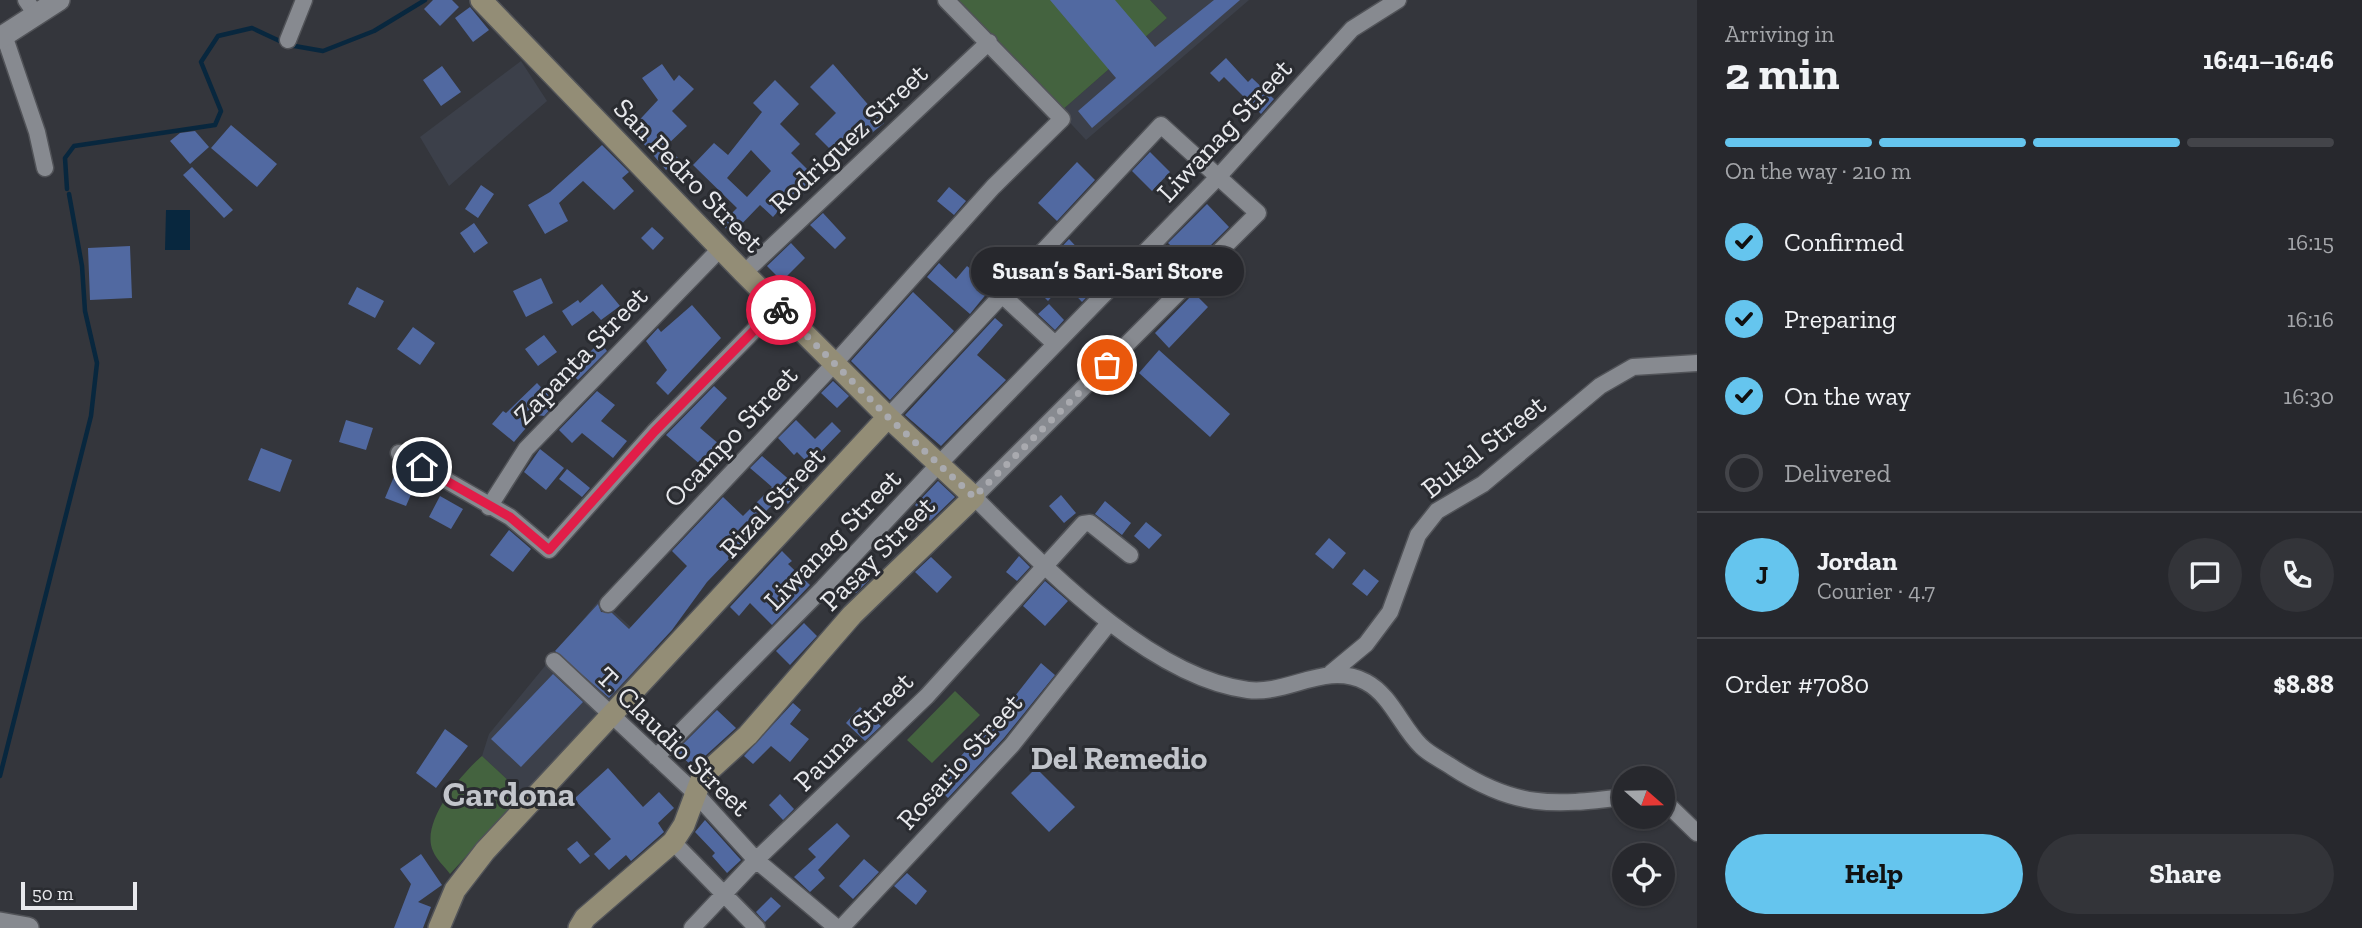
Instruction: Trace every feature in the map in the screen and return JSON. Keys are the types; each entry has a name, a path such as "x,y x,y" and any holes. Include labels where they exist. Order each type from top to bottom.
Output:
{"main road":[{"name":"San Pedro Street","path":"481,0 720,249 888,417 974,497"},
{"name":"Rizal Street","path":"439,928 455,890 485,851 888,417"},
{"name":"Pasay Street","path":"673,842 684,825 702,777 748,735 852,615 974,497"},
{"path":"579,928 585,918 673,842"}],"street":[{"path":"45,168 37,132 2,37 32,8 59,0"},
{"path":"288,40 304,0"},
{"path":"946,0 989,42"},
{"name":"Liwanag Street","path":"656,757 823,588 940,463 1219,176 1352,29 1398,0"},
{"name":"Ocampo Street","path":"608,604 835,363 993,187 1062,119 989,42"},
{"name":"Rodriguez Street","path":"744,273 989,42"},
{"name":"Rizal Street","path":"888,417 1161,125 1219,176"},
{"name":"Pasay Street","path":"974,497 1258,213 1219,176"},
{"name":"Zapanta Street","path":"489,507 526,449 720,249"},
{"path":"1002,295 1055,344"},
{"path":"399,453 510,517 549,550 655,431 778,306"},
{"name":"Bukal Street","path":"1331,673 1366,644 1390,612 1418,535 1437,512 1483,485 1600,386 1633,367 1690,361 1697,363"},
{"name":"San Pedro Street","path":"974,497 1109,623 1170,663 1236,688 1256,691 1331,673 1367,682 1388,702 1422,747 1480,785 1524,801 1574,803 1612,798"},
{"name":"Pauna Street","path":"692,928 757,860 927,696 1083,524 1090,523 1130,555"},
{"name":"Rosario Street","path":"839,928 1012,746 1109,623"},
{"name":"T. Claudio Street","path":"554,660 695,793 757,860 839,928"},
{"path":"1675,812 1697,833"},
{"path":"673,842 757,928"},
{"path":"0,923 28,928"}],"shaded area":[{"path":"1150,0 1249,0 1086,140 1060,112 1167,18"},
{"path":"521,61 547,101 449,186 420,137"},
{"path":"600,599 657,651 523,794 482,756 489,734"}],"green space":[{"path":"952,0 1150,0 1167,18 1060,112"},
{"path":"955,691 980,715 932,763 907,740"},
{"path":"482,756 523,794 450,874 433,851 432,827 437,813 454,787"}],"water":[{"path":"166,210 190,210 190,250 165,250"}],"building":[{"path":"433,0 452,0 459,7 440,26 424,9"},
{"path":"1050,0 1115,0 1155,47 1214,0 1240,0 1092,128 1078,111 1116,78"},
{"path":"470,7 489,30 473,42 455,18"},
{"path":"1226,58 1248,82 1252,78 1274,99 1261,114 1224,77 1219,82 1210,73"},
{"path":"662,64 674,81 679,75 694,89 672,111 687,126 666,146 678,158 666,170 631,129 658,100 642,78"},
{"path":"833,64 884,123 840,159 815,134 836,113 810,87"},
{"path":"442,66 461,92 441,106 423,80"},
{"path":"775,80 799,104 780,124 800,144 791,153 817,179 802,195 797,190 773,217 760,205 732,234 721,224 737,208 693,165 714,143 728,155 762,112 753,103","holes":["751,150 771,171 747,197 727,178"]},
{"path":"231,125 277,164 257,187 211,148"},
{"path":"195,131 209,147 190,164 170,141 180,133"},
{"path":"602,145 629,172 622,178 634,191 614,210 583,181 559,203 568,221 545,234 528,205 550,192"},
{"path":"1150,152 1170,172 1152,191 1132,171"},
{"path":"1077,162 1095,180 1057,221 1038,203"},
{"path":"192,167 233,210 224,218 183,175"},
{"path":"481,185 494,194 478,218 465,209"},
{"path":"949,187 966,201 954,215 937,201"},
{"path":"1207,204 1229,227 1191,265 1168,243"},
{"path":"823,213 846,238 835,249 810,225"},
{"path":"474,223 488,243 474,253 460,233"},
{"path":"652,227 664,238 653,250 641,238"},
{"path":"1069,239 1085,256 1078,263 1099,284 1082,302 1064,283 1048,301 1029,282"},
{"path":"791,243 805,258 782,281 767,266"},
{"path":"130,246 132,298 90,300 88,248"},
{"path":"939,263 956,279 967,266 992,287 970,314 927,277"},
{"path":"541,278 553,303 526,317 513,291"},
{"path":"602,284 620,306 601,320 593,311 572,326 562,311 578,300 580,303"},
{"path":"357,287 384,301 375,318 348,304"},
{"path":"913,292 954,331 890,400 851,361"},
{"path":"1194,293 1208,307 1169,348 1155,333"},
{"path":"1049,304 1064,320 1055,330 1038,314"},
{"path":"692,305 721,338 668,395 656,383 667,370 646,341 658,328 661,332"},
{"path":"995,318 1003,325 977,355 1006,380 941,446 905,415"},
{"path":"413,327 435,343 420,365 397,349"},
{"path":"544,335 557,352 538,366 525,349"},
{"path":"600,342 607,351 578,380 570,372"},
{"path":"1159,350 1230,414 1210,437 1139,373"},
{"path":"833,381 849,396 837,408 821,393"},
{"path":"537,383 556,403 544,416 537,415 514,442 492,424 503,411 506,413"},
{"path":"714,386 727,398 700,428 719,444 701,465 666,435"},
{"path":"597,391 615,405 601,421 627,441 613,458 582,433 572,443 559,430"},
{"path":"346,420 373,428 366,450 339,442"},
{"path":"796,420 815,439 832,422 841,431 809,464 797,452 794,455 778,438"},
{"path":"261,448 292,460 280,492 248,480"},
{"path":"540,449 564,468 546,490 524,472"},
{"path":"762,456 800,489 788,504 780,497 751,526 756,531 707,582 672,630 609,698 555,651 598,604 601,612 612,613 629,629 687,566 672,551 723,497 743,516 772,487 750,468"},
{"path":"398,467 419,476 406,506 385,498"},
{"path":"567,469 590,488 582,497 559,479"},
{"path":"938,481 955,497 930,521 915,505"},
{"path":"1061,495 1076,513 1064,523 1049,506"},
{"path":"440,496 463,509 451,529 429,517"},
{"path":"1105,501 1131,523 1122,535 1095,514"},
{"path":"1146,522 1162,535 1149,549 1134,536"},
{"path":"509,530 531,549 513,572 490,555"},
{"path":"1329,538 1346,553 1333,569 1315,554"},
{"path":"782,551 792,561 788,564 810,585 772,625 750,603 739,616 730,607"},
{"path":"1019,556 1030,567 1017,581 1006,572"},
{"path":"931,557 952,577 937,593 915,572"},
{"path":"856,568 869,580 856,593 844,581"},
{"path":"1364,569 1379,581 1367,596 1352,584"},
{"path":"1045,581 1068,601 1045,626 1023,606"},
{"path":"804,623 817,636 790,665 776,651"},
{"path":"1041,663 1055,675 1004,738 948,798 934,784 1000,715"},
{"path":"553,674 583,702 521,767 491,739"},
{"path":"793,703 801,710 790,724 809,739 790,762 771,746 753,764 744,756"},
{"path":"860,707 881,726 865,741 846,723"},
{"path":"717,710 736,728 693,767 676,751"},
{"path":"445,729 468,746 436,788 416,773"},
{"path":"608,768 643,807 659,792 674,808 658,823 664,832 631,861 626,855 609,870 594,854 611,839 574,799"},
{"path":"1036,768 1075,807 1049,832 1011,793"},
{"path":"780,794 794,809 783,820 769,805"},
{"path":"705,820 741,860 727,873 712,856 715,853 695,832"},
{"path":"837,823 850,836 818,870 825,878 810,892 794,877 816,857 808,849"},
{"path":"577,841 590,856 580,864 567,849"},
{"path":"421,854 442,885 418,902 431,907 423,928 394,928 411,884 400,869"},
{"path":"864,859 879,872 853,899 839,886"},
{"path":"907,873 927,891 916,905 894,886"},
{"path":"771,897 781,906 765,922 756,912"}],"waterway":[{"path":"289,45 323,51 374,31 425,0"},
{"path":"67,189 65,158 74,146 215,125 221,111 201,62 218,36 252,28 284,43"},
{"path":"0,776 91,416 97,363 85,311 82,266 69,194"}],"way so far":[{"path":"781,310 888,417 974,497 1107,365"}],"place":[{"name":"Susan’s Sari-Sari Store","path":"1107,365"}],"district":[{"name":"Del Remedio","path":"1119,758"},
{"name":"Cardona","path":"509,794"}],"route":[{"path":"422,467 510,517 549,550 655,431 778,306 781,310"}]}
